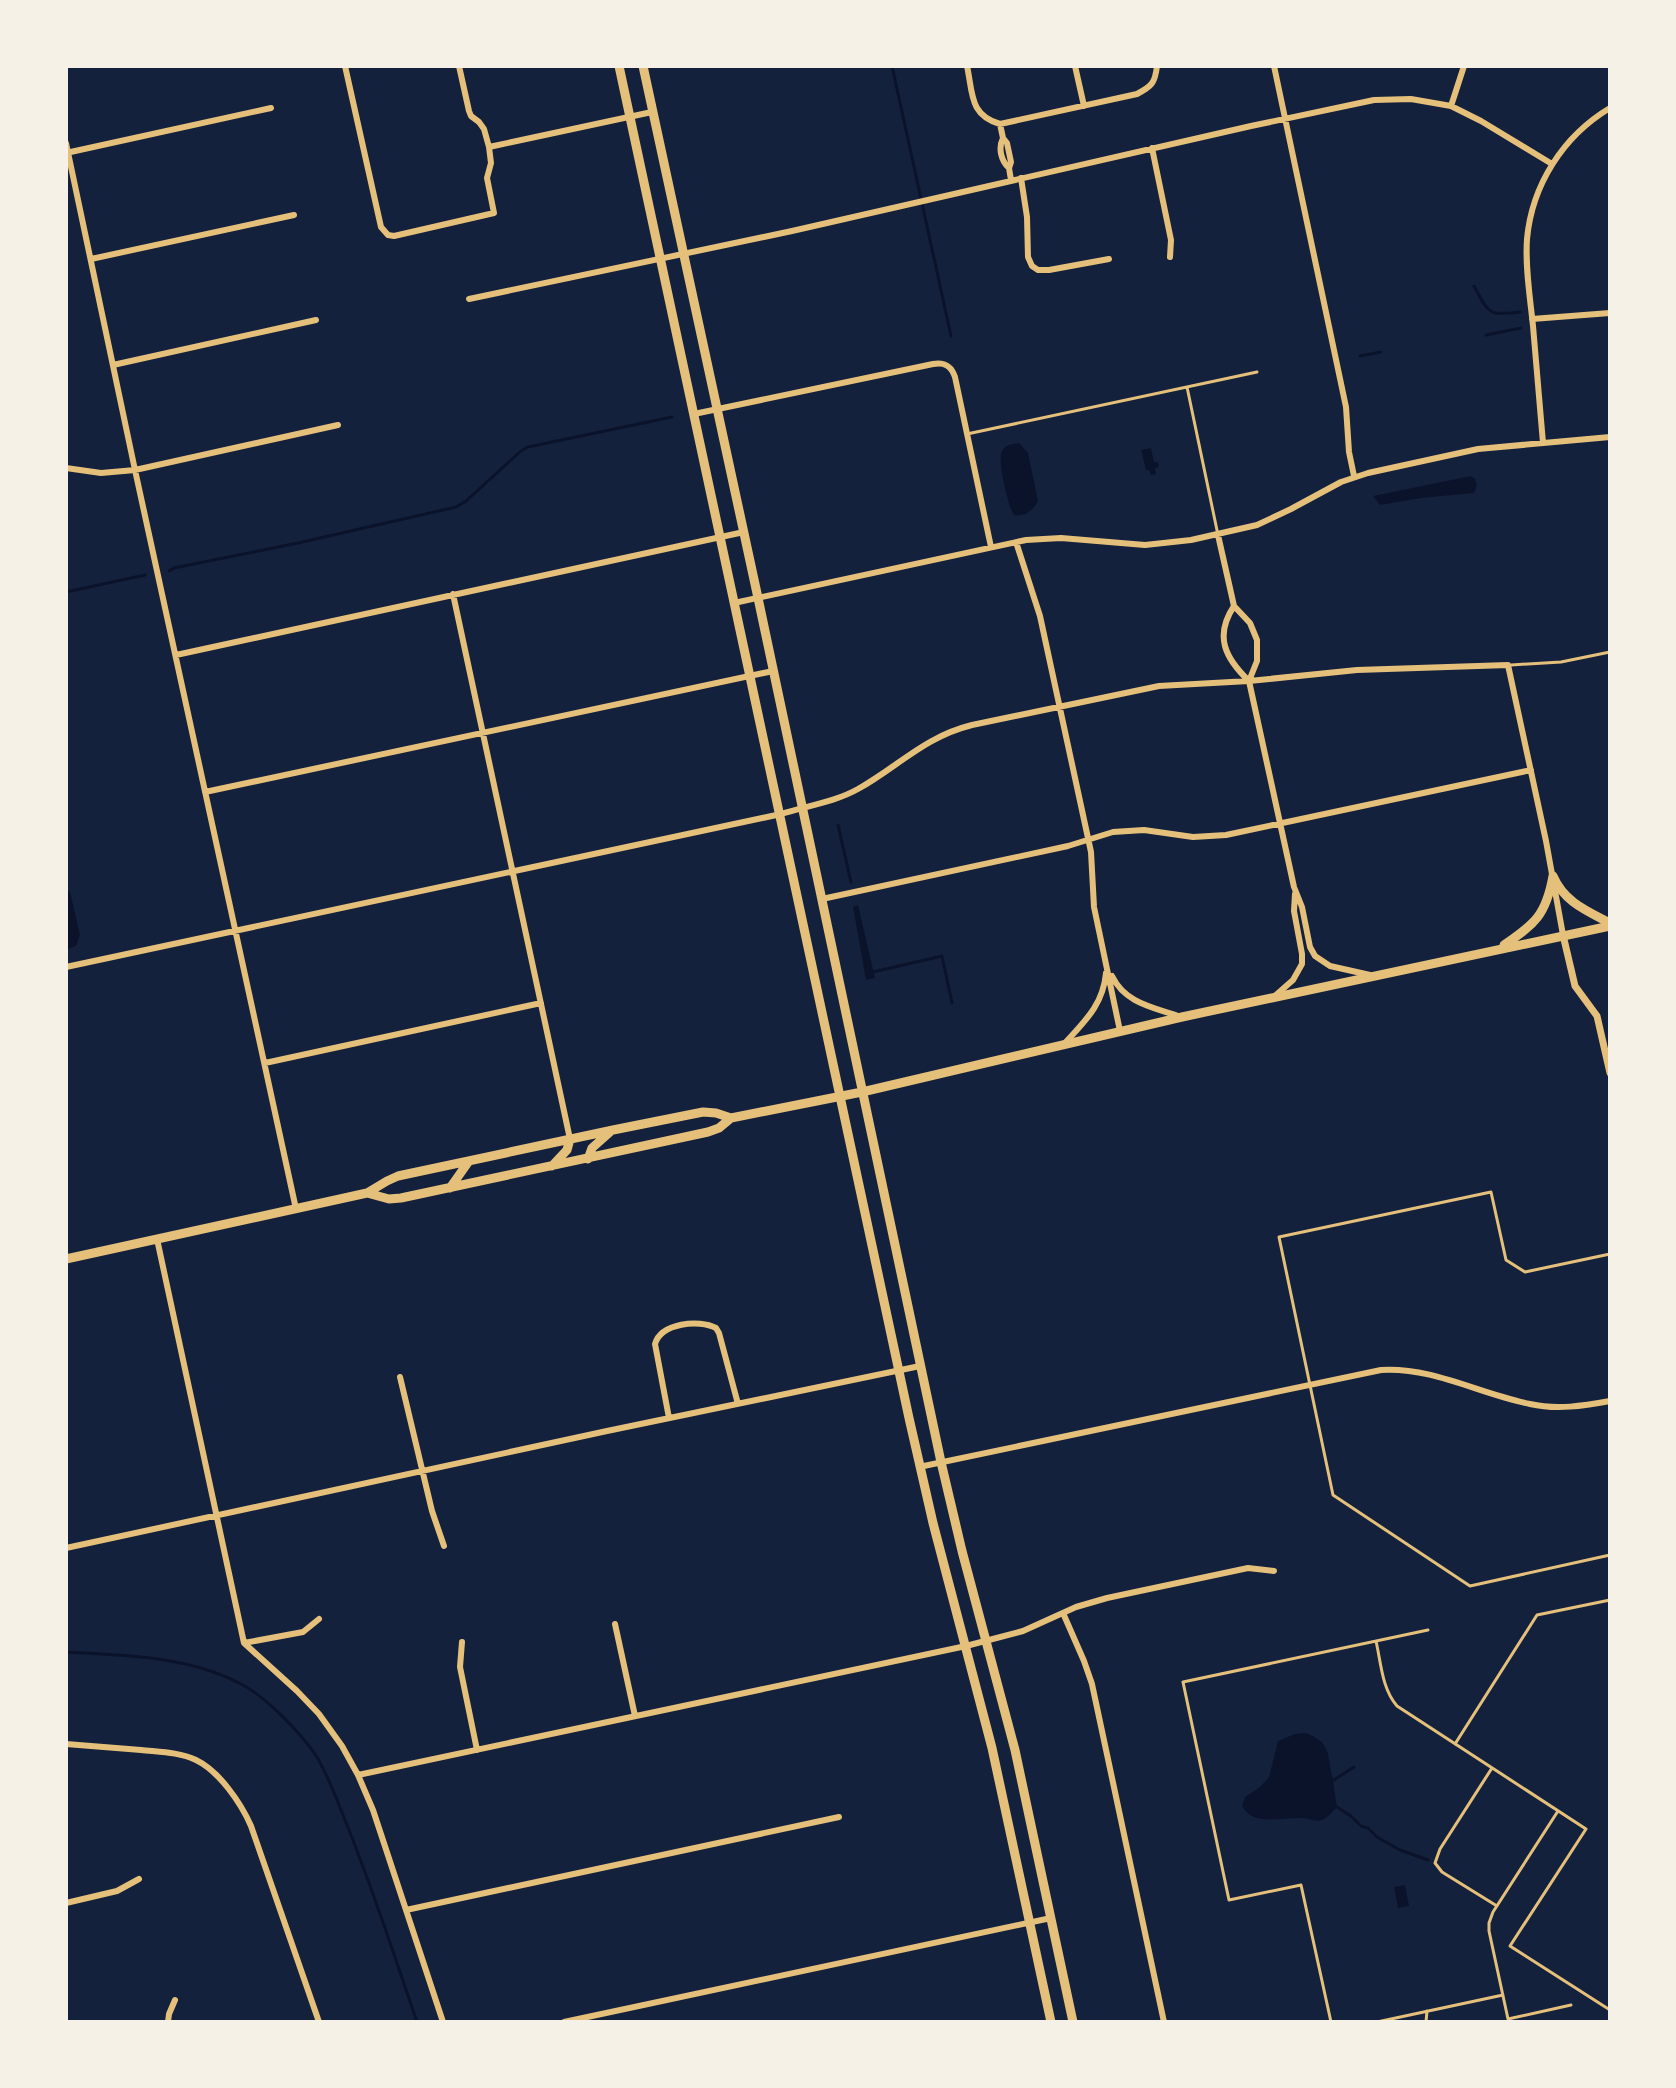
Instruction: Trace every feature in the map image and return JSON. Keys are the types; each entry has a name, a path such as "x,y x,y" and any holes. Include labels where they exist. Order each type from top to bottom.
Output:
{"main road":[{"path":"619,66 919,1467 992,1748 1051,2022"},
{"path":"643,66 941,1462 1015,1750 1073,2022"},
{"path":"1553,876 1569,899 1610,924"},
{"path":"1498,949 1530,926 1543,911 1553,876"},
{"path":"66,1259 367,1193 398,1176 703,1112 731,1118 840,1097 1182,1017 1610,924"},
{"path":"367,1193 395,1199 450,1188 708,1132 721,1127 731,1118"},
{"path":"588,1159 595,1144 613,1130"},
{"path":"552,1166 567,1150 570,1139"},
{"path":"450,1188 469,1161"}],"street":[{"path":"345,66 381,227 388,235 394,236 494,213 487,178 491,163 489,147 484,129 469,111 459,66"},
{"path":"967,66 976,110 987,121 1000,124 1137,94 1155,80 1157,66"},
{"path":"1075,66 1084,106"},
{"path":"1274,66 1346,407 1354,476"},
{"path":"1451,106 1464,66"},
{"path":"469,299 914,204 1374,100 1411,99 1451,106 1552,164"},
{"path":"67,153 271,108"},
{"path":"1543,443 1528,266 1528,232 1539,190 1552,164 1573,137 1610,108"},
{"path":"489,147 652,112"},
{"path":"1000,124 1011,162 1011,180"},
{"path":"66,143 296,1209"},
{"path":"1152,148 1171,240 1170,257"},
{"path":"1021,178 1027,217 1028,257 1032,266 1038,270 1049,270 1109,259"},
{"path":"91,259 294,215"},
{"path":"1532,319 1610,313"},
{"path":"113,365 316,320"},
{"path":"694,414 930,364 946,364 955,377 991,547"},
{"path":"66,468 101,473 135,470 338,425"},
{"path":"734,603 1016,542 1057,538 1131,545 1218,535 1269,520 1354,476 1478,449 1610,437"},
{"path":"176,655 744,532"},
{"path":"1218,535 1234,606 1250,623 1257,640 1257,661 1249,681"},
{"path":"1016,542 1038,609 1091,852 1092,892 1120,1031"},
{"path":"453,594 570,1139"},
{"path":"1234,606 1226,618 1224,629 1226,651 1231,663 1249,681 1295,894 1294,911 1302,954 1302,964 1293,980 1273,997"},
{"path":"66,967 781,814 856,790 925,744 968,726 1159,686 1357,670 1508,665 1575,986 1597,1016 1610,1073"},
{"path":"205,792 773,671"},
{"path":"822,899 1064,847 1113,832 1137,829 1181,836 1226,835 1531,770"},
{"path":"1295,894 1302,907 1310,947 1315,956 1330,966 1373,976"},
{"path":"1107,966 1117,985 1134,1001 1182,1017"},
{"path":"1064,1045 1100,1000 1107,966"},
{"path":"265,1063 541,1003"},
{"path":"157,1239 244,1643 319,1714 358,1775 373,1810 443,2022"},
{"path":"669,1418 655,1344 662,1333 686,1325 700,1323 716,1328 738,1404"},
{"path":"66,1548 920,1366"},
{"path":"919,1467 1376,1370 1398,1369 1432,1374 1539,1406 1574,1407 1610,1401"},
{"path":"400,1377 432,1511 444,1546"},
{"path":"358,1775 966,1646 1030,1629 1083,1604 1107,1598 1248,1568 1274,1571"},
{"path":"1063,1613 1092,1684 1164,2022"},
{"path":"244,1643 303,1632 319,1619"},
{"path":"615,1624 635,1716"},
{"path":"462,1642 460,1667 477,1750"},
{"path":"66,1744 185,1756 201,1763 229,1790 240,1803 251,1826 319,2022"},
{"path":"406,1910 839,1817"},
{"path":"66,1903 117,1891 139,1879"},
{"path":"564,2022 1051,1918"},
{"path":"168,2022 175,2000"}],"lane":[{"path":"967,434 1257,372"},
{"path":"1187,387 1218,535"},
{"path":"1508,665 1561,662 1610,652"},
{"path":"1610,1254 1525,1272 1506,1260 1491,1192 1279,1237 1333,1495 1470,1586 1610,1555"},
{"path":"1455,1744 1537,1615 1610,1600"},
{"path":"1331,2022 1301,1885 1229,1900 1183,1682 1428,1630"},
{"path":"1376,1641 1392,1701 1586,1829 1510,1946 1610,2010"},
{"path":"1492,1768 1440,1849 1435,1863 1442,1872 1497,1906"},
{"path":"1558,1811 1497,1906 1489,1929 1508,2019 1571,2005"},
{"path":"1377,2022 1503,1995"},
{"path":"1426,2022 1427,2011"}],"water":[{"path":"1019,443 1028,453 1038,501 1029,512 1014,515 1002,473 1001,456 1005,447"},
{"path":"1151,448 1154,462 1158,462 1159,467 1155,468 1156,474 1151,475 1146,470 1141,450"},
{"path":"1471,476 1477,485 1474,493 1380,505 1373,496"},
{"path":"66,889 70,892 80,935 76,946 66,950"},
{"path":"858,905 875,978 866,980 853,907"},
{"path":"1306,1733 1324,1745 1337,1807 1320,1821 1303,1818 1270,1820 1247,1813 1242,1806 1245,1797 1269,1777 1278,1741"},
{"path":"1405,1885 1409,1906 1398,1908 1394,1887"}],"waterway":[{"path":"892,66 951,336"},
{"path":"1474,286 1490,311 1520,312"},
{"path":"1486,335 1521,328"},
{"path":"1360,356 1381,352"},
{"path":"169,571 456,507 528,447 672,417"},
{"path":"66,592 145,575"},
{"path":"838,825 851,882"},
{"path":"873,972 942,956 952,1003"},
{"path":"66,1652 155,1658 198,1667 249,1689 291,1725 315,1754 332,1786 374,1895 417,2022"},
{"path":"1334,1780 1354,1767"},
{"path":"1337,1807 1377,1837 1428,1860"}]}
